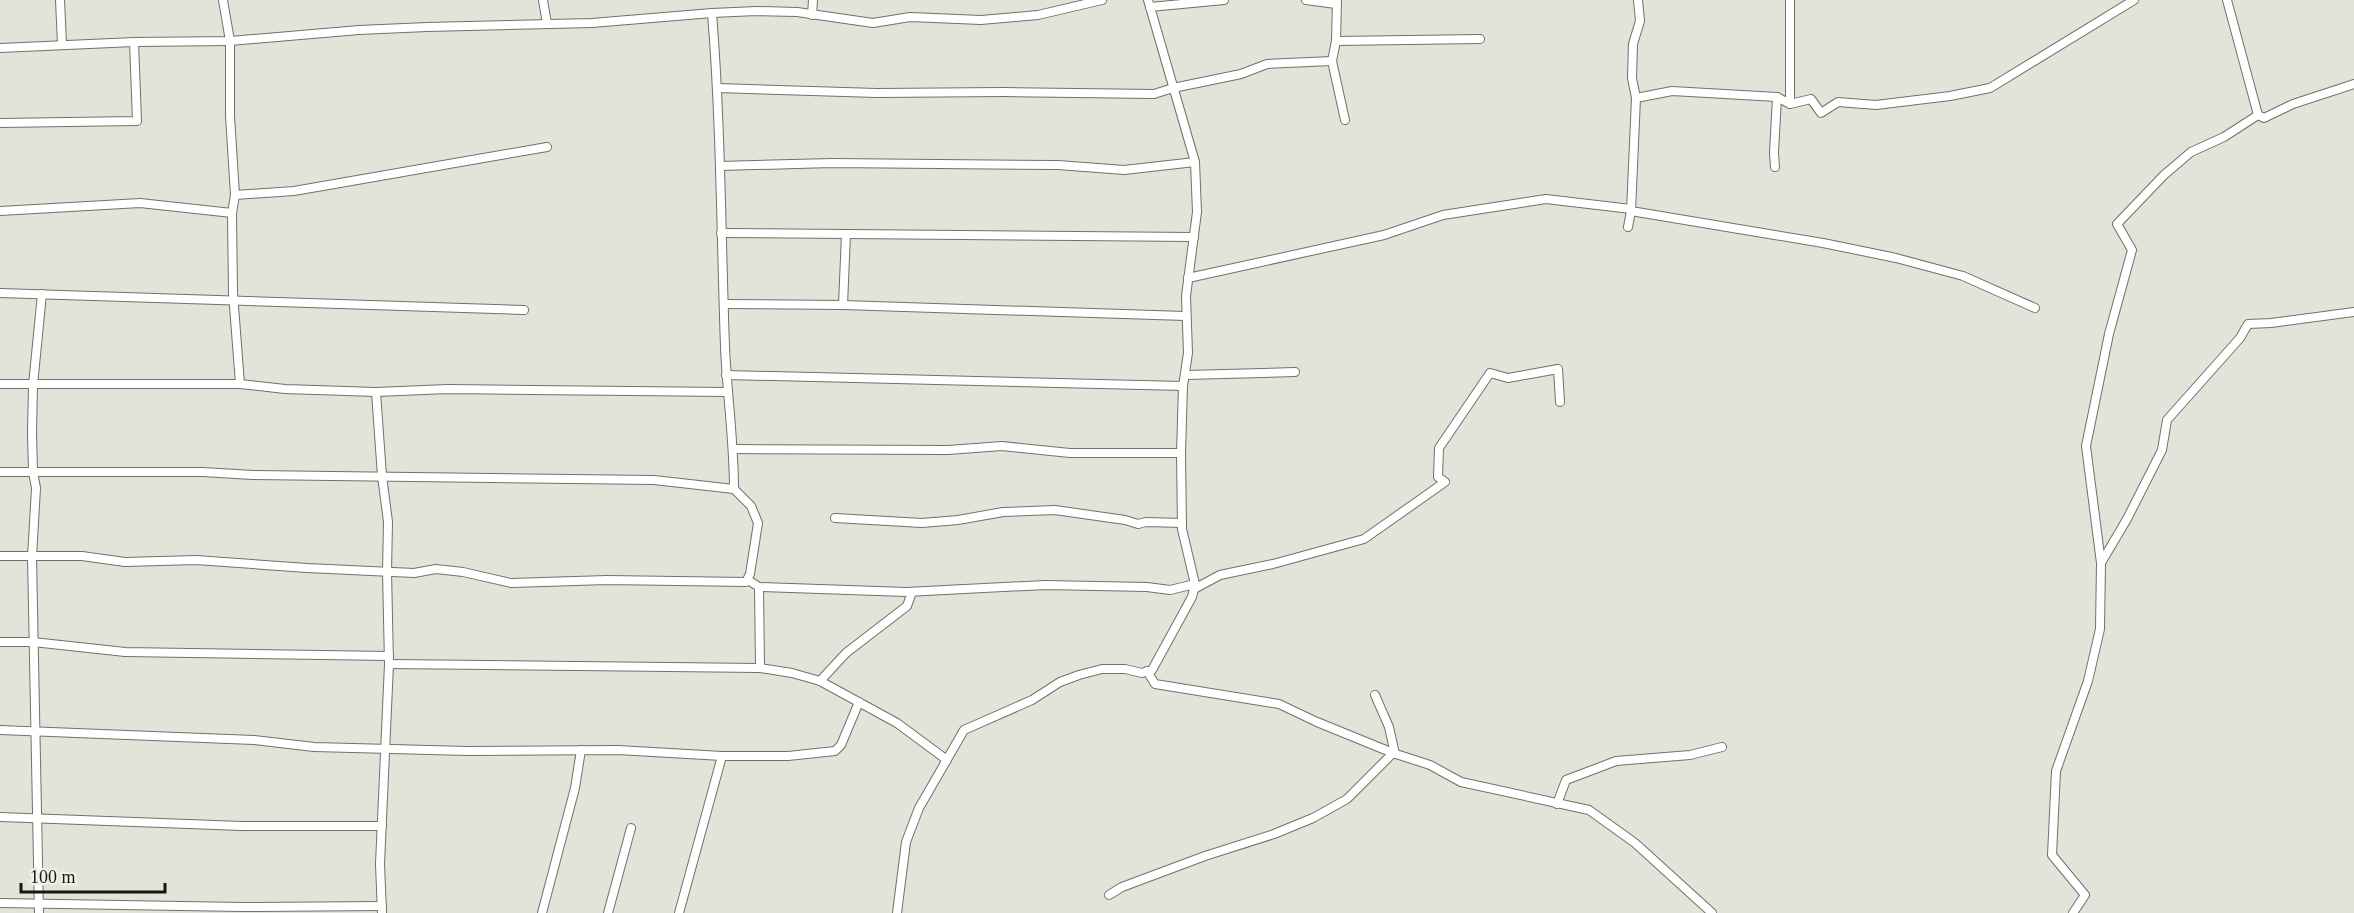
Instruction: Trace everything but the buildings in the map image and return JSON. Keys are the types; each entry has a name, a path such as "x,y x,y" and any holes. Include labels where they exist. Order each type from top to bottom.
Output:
{"street":[{"path":"60,0 62,44"},
{"path":"223,0 230,42 230,116 235,195 232,213 233,302 240,384"},
{"path":"543,0 547,24"},
{"path":"812,15 813,0"},
{"path":"0,48 134,42 230,42 393,28 592,23 757,11 873,23 910,17 981,20 1038,15 1101,0"},
{"path":"897,913 906,842 919,808 963,730 1032,700 1060,682 1102,669 1125,669 1142,673 1152,670 1192,597 1194,586 1182,523 1181,453 1188,353 1185,316 1197,189 1195,162 1149,4 1224,0"},
{"path":"1306,0 1337,2 1336,41 1332,61 1345,120"},
{"path":"1628,227 1631,210 1636,98 1632,78 1633,44 1640,21 1638,0"},
{"path":"1790,0 1790,104"},
{"path":"1636,98 1672,91 1777,97 1790,104 1811,99 1821,113 1838,102 1876,105 1950,96 1990,88 2134,0"},
{"path":"2227,0 2258,115 2264,118 2293,104 2354,84"},
{"path":"712,13 717,88 726,375 734,449 734,489"},
{"path":"1336,41 1480,39"},
{"path":"0,123 137,121 134,42"},
{"path":"717,88 877,93 1154,94 1240,74 1267,64 1332,61"},
{"path":"1775,167 1777,97"},
{"path":"2073,913 2085,895 2052,855 2056,771 2088,681 2100,628 2101,562 2086,446 2109,334 2132,250 2117,224 2164,175 2191,152 2224,137 2258,115"},
{"path":"235,195 294,191 547,147"},
{"path":"720,166 832,163 1058,165 1125,171 1195,162"},
{"path":"1188,278 1384,235 1443,215 1546,199 1631,210 1886,256 1963,276 2035,308"},
{"path":"0,211 140,203 232,213"},
{"path":"721,233 1194,237"},
{"path":"843,305 846,234"},
{"path":"0,293 524,310"},
{"path":"39,913 32,557 36,488 33,472 33,385 42,294"},
{"path":"724,304 843,305 1185,316"},
{"path":"2101,562 2127,519 2162,450 2168,420 2240,338 2248,324 2354,312"},
{"path":"0,556 82,556 125,562 196,560 414,573 436,569 463,572 511,583 607,580 735,582 748,580 759,587 912,592 1045,585 1183,589 1220,575 1273,564 1364,538 1377,531 1445,482 1438,477 1439,448 1490,373 1508,378 1558,369 1560,402"},
{"path":"1185,375 1295,372"},
{"path":"726,375 1184,386"},
{"path":"0,384 240,384 376,392 448,389 728,392"},
{"path":"0,903 382,909 380,864 389,660 388,522 376,392"},
{"path":"734,449 948,450 1002,446 1070,453 1181,453"},
{"path":"0,472 202,472 253,475 654,480 734,489 752,506 758,523 748,580"},
{"path":"835,518 922,523 958,520 1003,512 1055,510 1138,524 1146,522 1182,523"},
{"path":"759,587 760,668"},
{"path":"820,681 846,653 907,606 912,592"},
{"path":"0,642 33,642 125,652 760,668 792,673 820,681 897,723 947,760"},
{"path":"1147,671 1155,684 1279,704 1394,754 1430,765 1461,782 1589,810 1635,843 1712,913"},
{"path":"1375,695 1389,727 1394,754"},
{"path":"0,730 254,740 314,747 468,751 581,750 722,756 788,756 835,752 842,746 859,702"},
{"path":"1557,804 1566,780 1616,761 1690,756 1722,747"},
{"path":"542,913 575,788 581,750"},
{"path":"1109,895 1122,887 1313,818 1347,799 1394,754"},
{"path":"679,913 722,756"},
{"path":"0,817 242,826 382,826"},
{"path":"608,913 631,828"}]}
